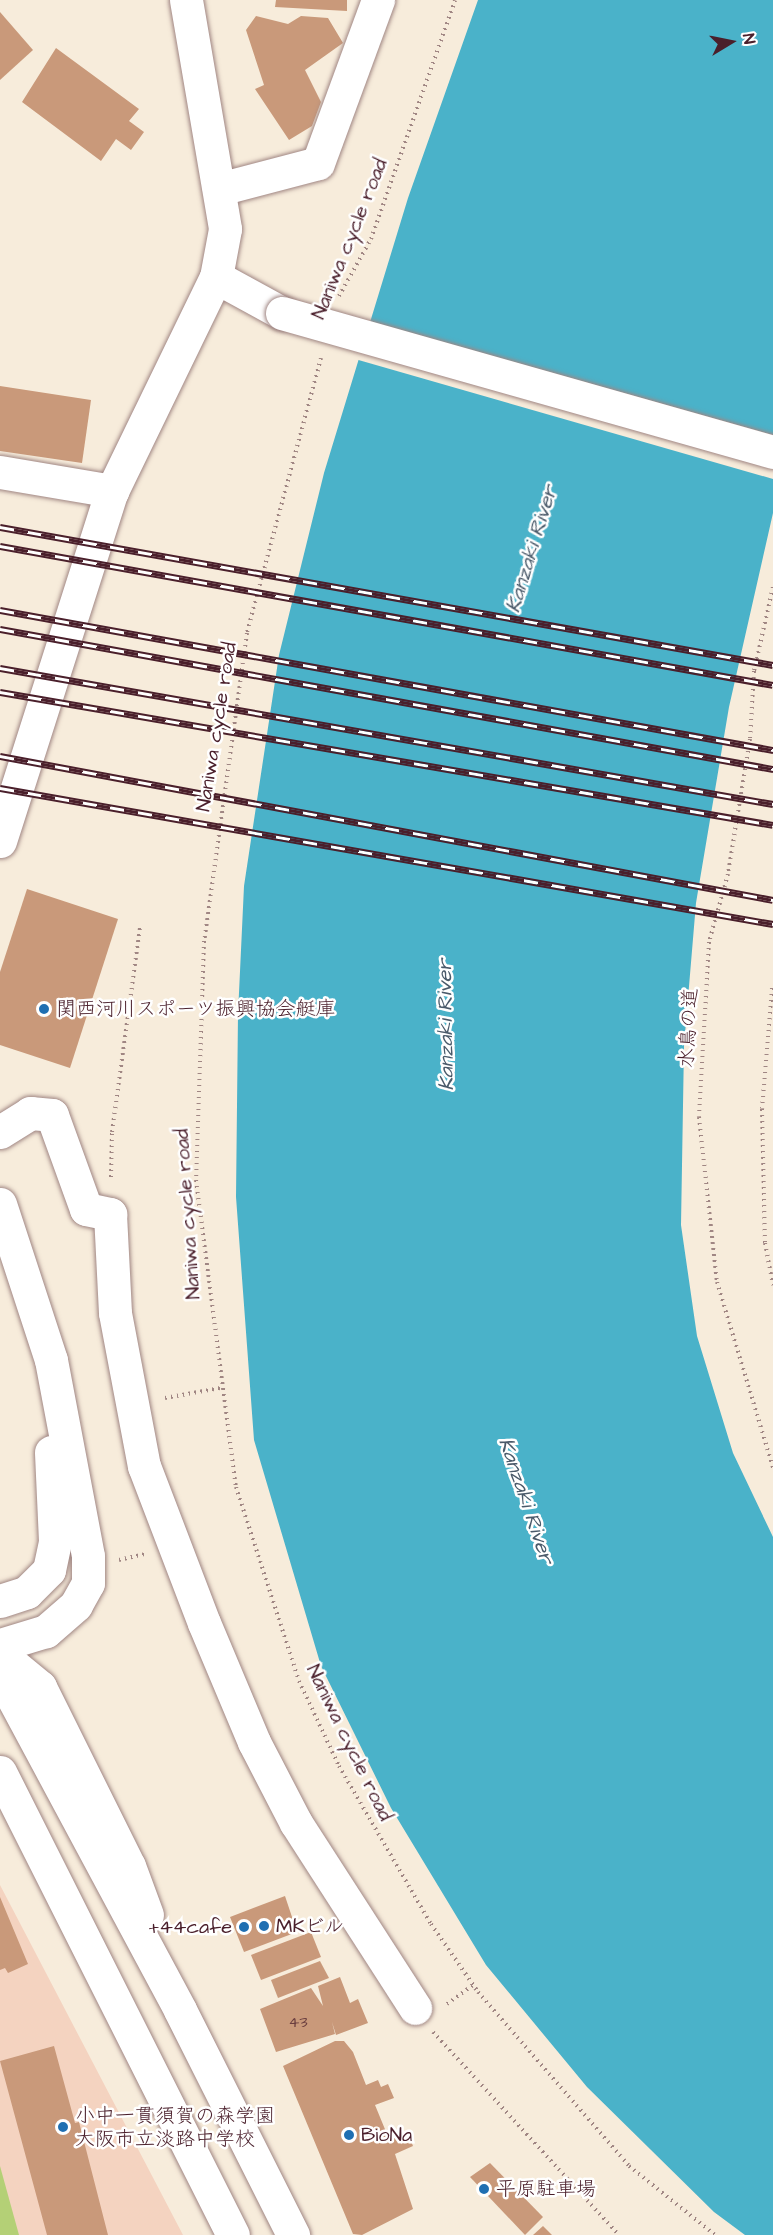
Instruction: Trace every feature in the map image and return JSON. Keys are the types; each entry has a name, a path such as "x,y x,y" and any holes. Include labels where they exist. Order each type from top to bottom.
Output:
{"street":[{"path":"0,841 112,491 216,277 225,230 186,0"},
{"path":"219,189 318,163 378,0"},
{"path":"216,277 282,313 773,452"},
{"path":"0,472 112,491"},
{"path":"0,1132 30,1113 51,1115 87,1209 110,1214 115,1313 144,1466 273,1782 319,1863 415,2008"},
{"path":"0,1204 51,1360 88,1556 88,1583 76,1605 56,1625 0,1646"},
{"path":"0,1600 27,1592 49,1570 55,1541 50,1430 26,1287"},
{"path":"0,1654 40,1687 129,1866 180,2010"},
{"path":"0,1674 180,2010 293,2235"},
{"path":"0,1772 233,2235"}],"path":[{"name":"Naniwa cycle road","path":"335,309 371,239 455,0"},
{"name":"Naniwa cycle road","path":"322,355 248,633 212,858 195,1100 196,1180 220,1388 236,1487 299,1681 387,1854 473,1985 629,2166 715,2235"},
{"name":"水鳥の道","path":"773,587 754,671 750,739 728,874 709,942 699,1118 717,1282 773,1468"},
{"path":"110,1214 112,1132 140,927"},
{"path":"772,988 762,1109 765,1243 773,1285"},
{"path":"183,1395 220,1388"},
{"path":"124,1558 154,1551"},
{"path":"451,2001 473,1985"},
{"path":"415,2008 463,2069 619,2235"}],"shaded area":[{"name":"小中一貫須賀の森学園 大阪市立淡路中学校","path":"0,1885 58,1996 183,2235 0,2235"}],"green space":[{"path":"0,2166 19,2235 0,2235"}],"water":[{"name":"Kanzaki River","path":"478,0 773,0 773,513 729,707 696,903 684,1046 681,1225 697,1336 733,1453 773,1537 773,2235 745,2235 714,2212 587,2087 486,1965 391,1808 321,1666 254,1440 236,1197 238,1014 244,886 279,655 324,473 408,198"}],"pier":[{"path":"367,321 773,435 773,479 355,359"}],"building":[{"path":"276,0 347,0 347,11 275,7"},
{"path":"0,12 33,50 0,80"},
{"path":"256,16 288,24 301,16 328,18 343,43 305,70 321,102 312,126 289,140 255,89 264,85 246,30"},
{"path":"56,48 139,109 129,121 144,132 131,150 116,139 101,161 22,102"},
{"path":"0,386 91,400 82,463 0,451"},
{"name":"関西河川スポーツ振興協会艇庫","path":"27,889 118,919 70,1068 0,1045 0,972"},
{"name":"MKビル","path":"285,1896 297,1932 244,1952 230,1917"},
{"path":"0,1897 28,1964 8,1973 5,1968 0,1970"},
{"path":"311,1932 321,1957 261,1980 251,1955"},
{"path":"320,1961 329,1978 278,1998 271,1980"},
{"path":"340,1977 350,2003 358,1999 368,2023 336,2035 332,2022 335,2034 276,2052 260,2009 311,1988 323,2006 318,1986"},
{"name":"BioNa","path":"335,2041 344,2041 353,2052 366,2085 378,2080 381,2087 388,2084 394,2098 375,2105 389,2139 407,2131 413,2146 395,2154 413,2209 362,2235 353,2234 283,2066"},
{"path":"54,2046 75,2123 79,2122 108,2235 47,2235 0,2061"},
{"path":"490,2163 543,2217 525,2235 470,2177"},
{"path":"543,2226 552,2235 533,2235"}],"railway":[{"path":"0,527 773,665"},
{"path":"0,546 773,685"},
{"path":"0,610 773,750"},
{"path":"0,629 773,769"},
{"path":"0,668 773,804"},
{"path":"0,692 773,825"},
{"path":"0,756 773,900"},
{"path":"0,788 773,924"}],"place":[{"name":"関西河川スポーツ振興協会艇庫","path":"44,1009"},
{"name":"MKビル","path":"264,1926"},
{"name":"+44cafe","path":"244,1927"},
{"name":"小中一貫須賀の森学園 大阪市立淡路中学校","path":"63,2127"},
{"name":"BioNa","path":"349,2135"},
{"name":"平原駐車場","path":"484,2189"}]}
